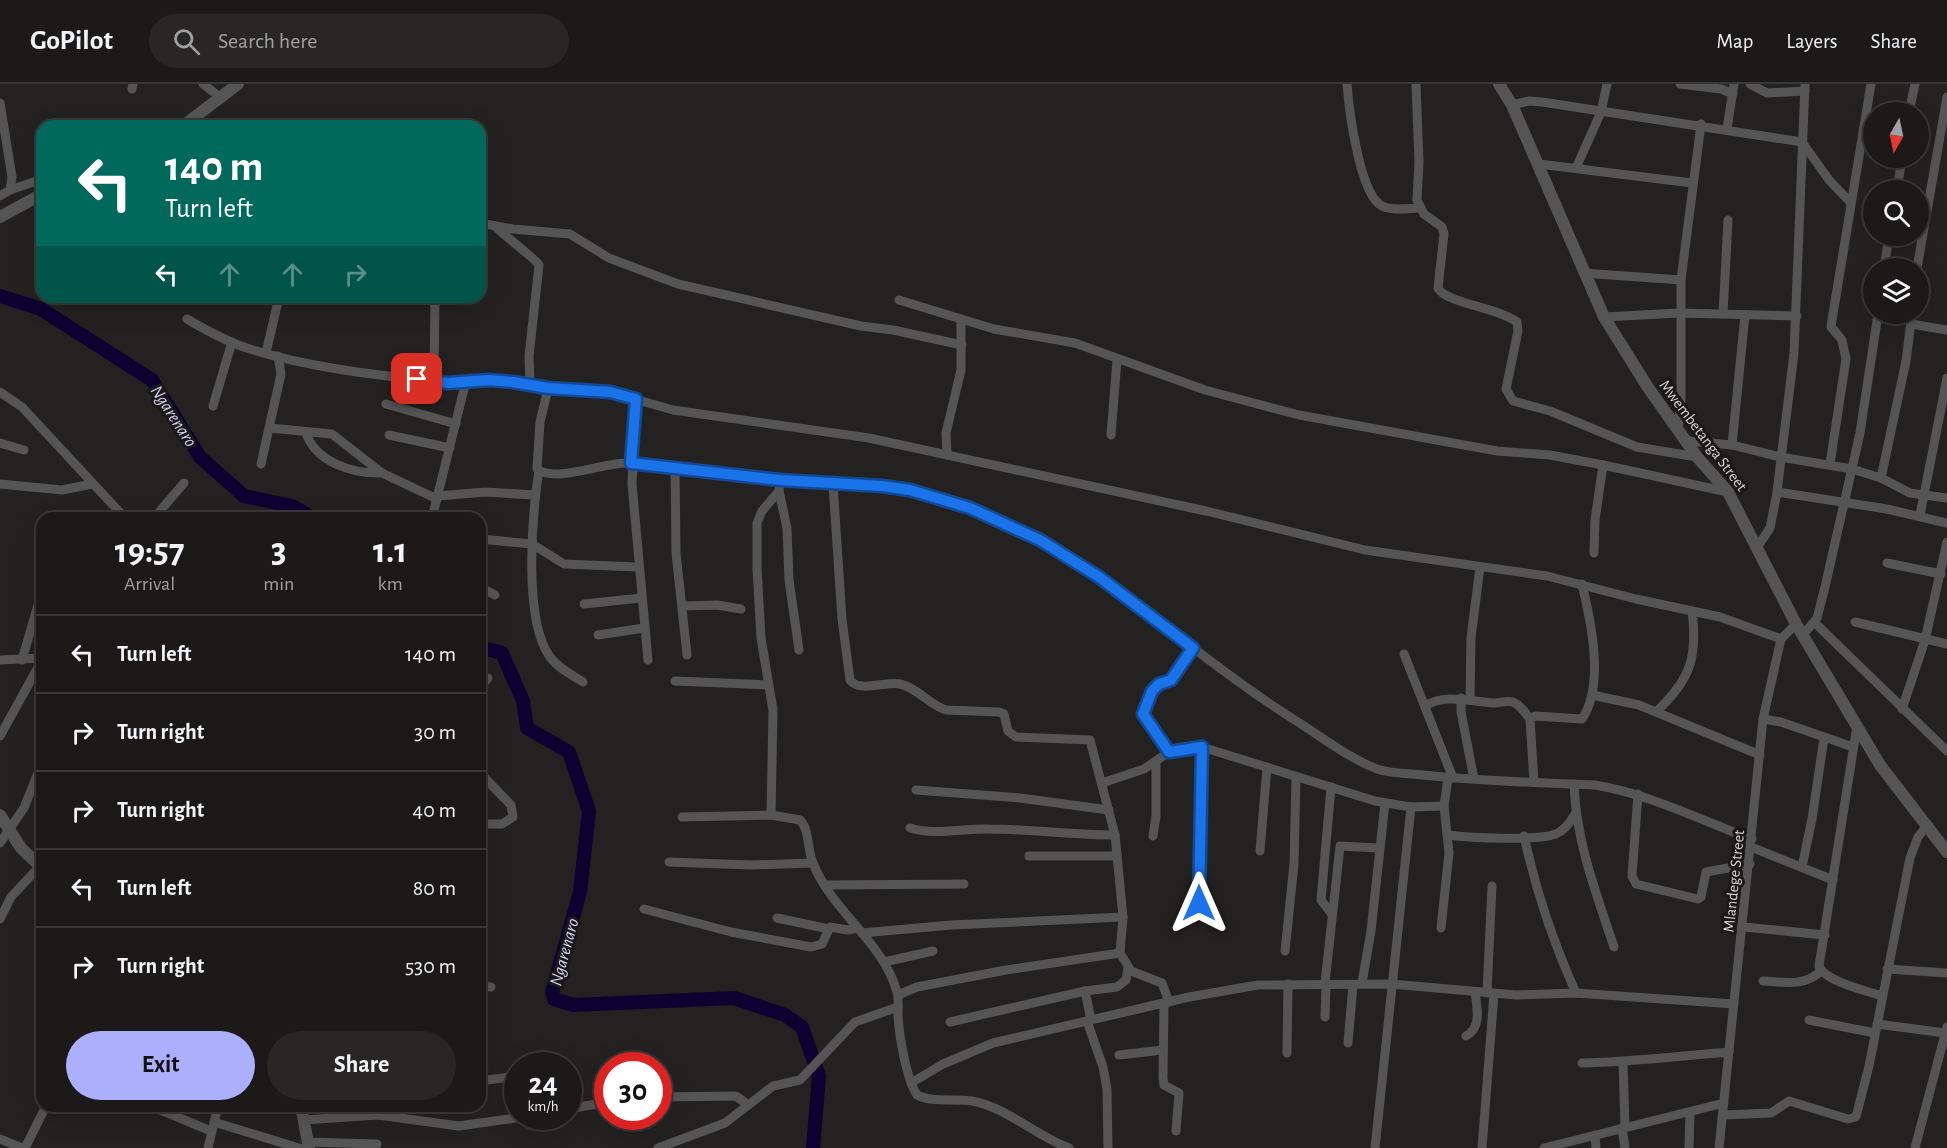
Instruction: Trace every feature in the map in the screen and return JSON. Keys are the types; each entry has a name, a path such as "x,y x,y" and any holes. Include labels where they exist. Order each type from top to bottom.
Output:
{"street":[{"path":"203,84 220,96"},
{"path":"190,120 238,84"},
{"path":"1347,84 1355,141 1374,198 1385,208 1420,208 1442,226 1444,234 1437,281 1440,294 1511,317 1517,322 1518,331 1506,389 1513,401 1550,411 1637,447 1696,457"},
{"path":"1416,84 1419,162 1416,188 1420,208"},
{"name":"Mwembetanga Street","path":"1499,84 1512,105 1604,317 1647,386 1688,441 1696,457 1728,492 1758,546 1799,630 1857,726 1885,772 1947,852"},
{"path":"1576,168 1601,112 1606,84"},
{"path":"1680,84 1734,89 1727,129"},
{"path":"1750,84 1767,93 1805,88 1797,316 1777,492 1770,528 1758,546"},
{"path":"1830,464 1846,359 1842,340 1831,327 1871,84"},
{"path":"1911,102 1915,84"},
{"path":"1919,258 1947,97"},
{"path":"1512,105 1528,101 1542,102 1601,112 1701,124 1802,142 1829,180 1850,202"},
{"path":"0,103 12,177 10,190"},
{"path":"1678,428 1681,400 1679,313 1681,280 1701,124"},
{"path":"1539,165 1692,183"},
{"path":"0,196 36,181"},
{"path":"0,217 36,197"},
{"path":"1723,314 1728,220"},
{"path":"486,224 570,234 609,258 678,284 861,326 893,330 962,345"},
{"path":"495,226 523,252 536,259 538,265 529,356 530,385"},
{"path":"1583,273 1681,280"},
{"path":"899,300 994,329 1075,343 1205,390 1299,415 1497,451 1550,455 1728,492"},
{"path":"266,353 278,303"},
{"path":"435,303 433,353 436,380"},
{"path":"1604,317 1679,313 1797,316"},
{"path":"1732,445 1745,315"},
{"path":"187,319 232,342 278,356 448,383 489,380 548,388 610,392 673,410 869,438 1206,511 1365,550 1525,572 1743,623 1781,639 1815,622 1826,587 1860,433 1876,324"},
{"path":"946,455 946,432 958,390 962,345 961,319"},
{"path":"1881,478 1902,381 1911,324 1947,330"},
{"path":"213,406 232,342"},
{"path":"261,464 281,374 278,356"},
{"path":"1111,435 1117,360"},
{"path":"1920,515 1947,378"},
{"path":"434,512 466,381"},
{"path":"548,388 538,441 539,470 532,544 537,627 550,658 583,682"},
{"path":"0,392 22,407 117,512"},
{"path":"636,399 631,463 638,567 648,660"},
{"path":"386,404 456,424"},
{"path":"270,428 332,434 382,473 438,498 485,492 535,495"},
{"path":"306,433 315,452 329,460 360,472 382,473"},
{"path":"389,435 450,448"},
{"path":"1688,441 1732,445 1780,458 1830,464 1881,478 1897,489 1924,496 1947,498"},
{"path":"0,443 24,450"},
{"path":"539,470 555,475 604,464 631,463 675,466 780,480 882,486 910,490 993,516 1040,540 1099,577 1251,693 1365,763 1392,773 1595,785 1638,794 1833,880"},
{"path":"1594,554 1594,520 1603,465"},
{"path":"675,466 676,553 687,655"},
{"path":"780,480 788,537 789,580 799,650"},
{"path":"159,512 184,483"},
{"path":"0,484 62,490 92,484"},
{"path":"833,484 842,619 850,680 853,684 898,684 913,689 939,708 946,710 999,712 1004,714 1008,731 1016,737 1088,738 1092,744 1115,835 1123,917 1120,953 1128,968 1137,975 1162,983 1166,1003 1163,1050 1164,1085 1179,1093 1176,1131"},
{"path":"771,815 772,710 758,602 757,523 762,511 780,491"},
{"path":"1777,492 1920,515 1947,523"},
{"path":"486,540 532,544 564,564 638,567"},
{"path":"1902,709 1925,640 1947,542"},
{"path":"1887,563 1941,574"},
{"path":"1474,779 1461,712 1466,699 1480,567"},
{"path":"1530,719 1535,716 1582,719 1592,695 1592,625 1582,585"},
{"path":"486,590 495,595"},
{"path":"584,604 641,598"},
{"path":"682,606 717,605 741,609"},
{"path":"1656,712 1677,692 1692,662 1695,635 1692,611"},
{"path":"22,660 36,612"},
{"path":"1815,622 1947,751"},
{"path":"1855,622 1947,644"},
{"path":"598,635 644,628"},
{"name":"Mlandege Street","path":"1719,1148 1744,927 1763,718 1781,639"},
{"path":"1169,752 1146,721 1143,708 1152,691 1159,684 1171,680 1193,648"},
{"path":"1404,654 1450,778 1444,806 1448,835 1441,928"},
{"path":"0,660 36,659"},
{"path":"0,736 36,670"},
{"path":"675,681 768,685"},
{"path":"1592,695 1616,699 1656,712 1760,755"},
{"path":"1425,706 1436,701 1466,699 1512,702 1530,719"},
{"path":"1763,718 1853,747"},
{"path":"1530,719 1528,732 1534,782"},
{"path":"1857,726 1825,935 1819,956 1821,971 1831,978 1882,996"},
{"path":"1802,867 1824,738"},
{"path":"1102,783 1156,763 1169,752 1202,747 1385,803 1411,807 1444,806"},
{"path":"1199,903 1202,747"},
{"path":"1153,836 1156,816 1156,763"},
{"path":"1260,851 1267,767"},
{"path":"1285,951 1294,864 1296,777"},
{"path":"0,843 10,832 24,808 36,778"},
{"path":"486,779 511,805 513,816 502,824 486,824"},
{"path":"1574,784 1575,814 1585,858 1614,947"},
{"path":"1331,787 1322,900 1331,913"},
{"path":"916,790 1020,798 1109,810"},
{"path":"1638,794 1632,876 1636,884 1698,899 1701,897 1706,872 1750,864"},
{"path":"1348,1043 1358,984 1371,931 1378,848 1385,803"},
{"path":"1375,1148 1411,807"},
{"path":"1448,835 1556,834 1570,824 1575,814"},
{"path":"0,815 10,832 36,861"},
{"path":"682,817 771,815 803,823 812,863 845,915 884,962 898,995 898,1008 911,1083 917,1095 981,1103 1027,1126 1038,1135 1069,1148"},
{"path":"1723,1115 1771,1113 1789,1101 1848,1119 1856,1117 1910,858 1918,837 1926,827"},
{"path":"910,828 924,832 988,828 1061,835 1115,835"},
{"path":"1524,836 1542,909 1558,954 1576,993"},
{"path":"1325,1017 1325,984 1331,913 1340,846 1378,848"},
{"path":"1029,856 1117,856"},
{"path":"669,862 750,865 812,863"},
{"path":"0,919 11,897 36,872"},
{"path":"825,885 964,884"},
{"path":"1482,1148 1490,993 1492,885"},
{"path":"644,909 732,932 811,947 822,944 829,929"},
{"path":"777,918 829,929 860,931 1123,917"},
{"path":"1744,927 1825,935"},
{"path":"884,962 933,951"},
{"path":"898,995 917,987 1006,969 1120,953"},
{"path":"951,1022 1085,991 1117,987 1125,980 1128,968"},
{"path":"1887,969 1947,973"},
{"path":"1763,981 1802,983 1821,971"},
{"path":"911,1083 943,1064 993,1043 1228,988 1288,984 1391,984 1490,993 1576,993 1734,1004"},
{"path":"1287,1053 1288,984"},
{"path":"486,987 491,987"},
{"path":"1085,991 1089,1020 1107,1089 1108,1148"},
{"path":"1466,1036 1471,1034 1477,1021 1475,992"},
{"path":"658,1148 725,1123 773,1086 800,1080 855,1022 898,1008"},
{"path":"1809,1020 1876,1028 1946,1030 1915,1148"},
{"path":"1119,1055 1163,1050"},
{"path":"1582,1063 1623,1062 1643,1058 1729,1052"},
{"path":"1623,1062 1623,1128 1626,1148"},
{"path":"486,1080 504,1078"},
{"path":"672,1097 736,1096 747,1104"},
{"path":"1547,1148 1724,1103"},
{"path":"0,1139 24,1148 43,1112"},
{"path":"169,1112 213,1127 305,1146 377,1144"},
{"path":"208,1148 217,1112"},
{"path":"303,1112 305,1146"},
{"path":"1689,1148 1690,1112"},
{"path":"304,1120 378,1115 459,1126 504,1120"},
{"path":"1595,1135 1596,1148"}],"waterway":[{"name":"Ngarenaro","path":"0,296 41,309 152,380 200,457 244,496 292,506 302,512"},
{"name":"Ngarenaro","path":"486,649 502,653 523,701 527,728 569,752 589,811 580,892 552,992 554,999 573,1005 734,998 785,1015 802,1027 819,1076 813,1148"}],"route":[{"path":"417,379 448,383 489,380 513,382 548,388 610,392 636,399 631,463 675,466 780,480 882,486 910,490 993,516 1040,540 1099,577 1193,648 1177,674 1166,683 1156,686 1152,691 1143,708 1143,714 1169,752 1202,747 1199,903"}]}
